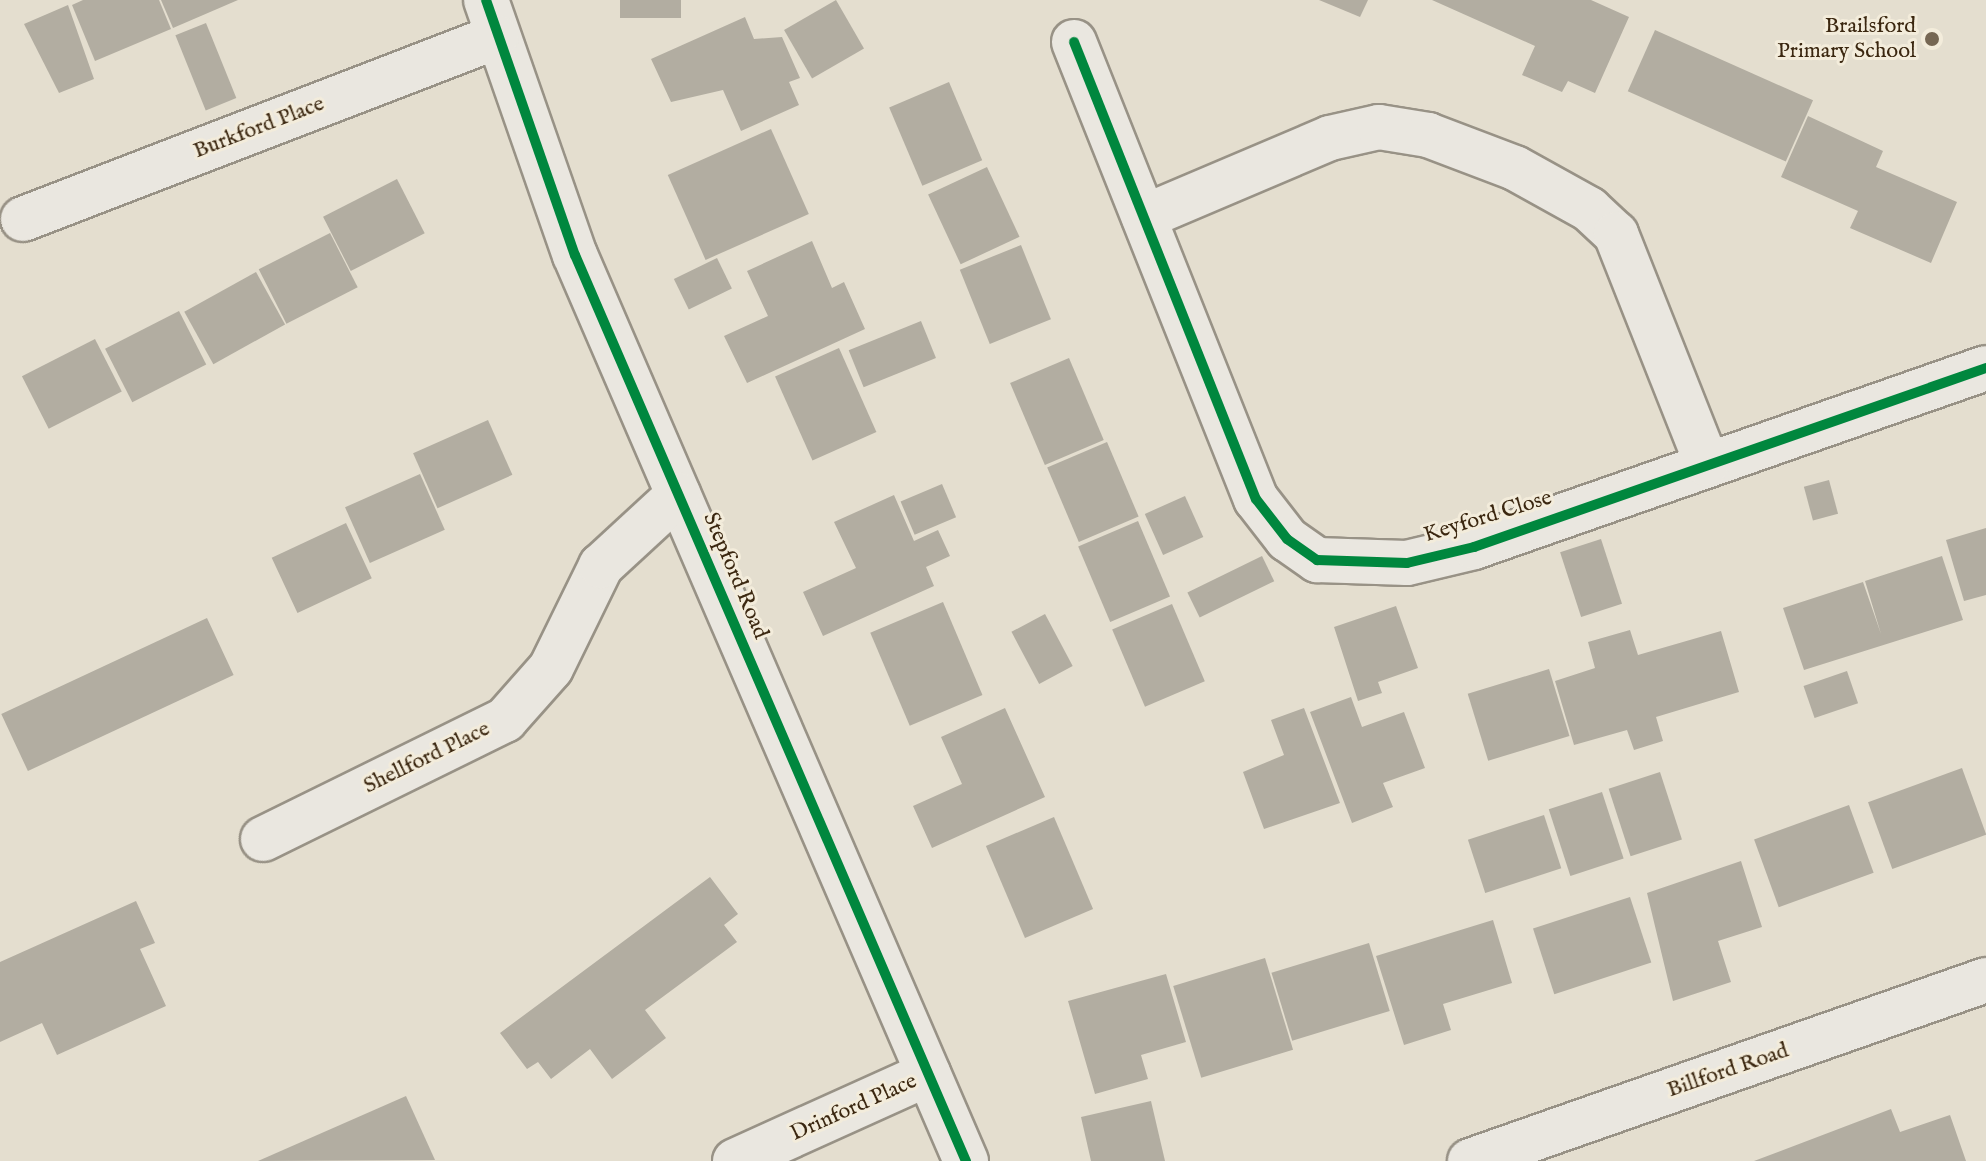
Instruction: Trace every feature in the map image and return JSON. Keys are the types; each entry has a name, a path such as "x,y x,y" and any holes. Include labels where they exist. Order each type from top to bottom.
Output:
{"street":[{"name":"Burkford Place","path":"23,219 491,18"},
{"name":"Stepford Road","path":"491,18 575,255 966,1161"},
{"name":"Keyford Close","path":"1074,42 1256,499 1287,539 1317,560 1407,563 1474,547 1986,368"},
{"path":"1144,217 1330,138 1379,127 1428,135 1515,168 1589,209 1616,234 1707,464"},
{"name":"Shellford Place","path":"263,839 505,720 551,668 601,566 678,495"},
{"name":"Billford Road","path":"1470,1161 1986,980"},
{"name":"Drinford Place","path":"735,1161 928,1074"}],"building":[{"path":"83,0 159,0 171,29 95,61 72,5"},
{"path":"161,0 238,0 173,28"},
{"path":"620,0 681,0 681,18 620,18"},
{"path":"836,0 864,48 812,78 784,30"},
{"path":"1319,0 1368,0 1360,17"},
{"path":"1432,0 1591,0 1629,17 1595,93 1568,81 1562,92 1522,75 1535,46"},
{"path":"68,5 94,79 59,93 24,24"},
{"path":"745,17 754,39 782,37 800,78 789,82 799,105 741,131 723,90 671,102 651,59"},
{"path":"206,23 236,98 206,110 175,35"},
{"path":"1655,30 1813,100 1786,162 1628,91"},
{"path":"949,82 982,160 922,186 889,107"},
{"path":"1808,116 1883,151 1876,167 1957,202 1931,263 1850,228 1858,211 1781,177"},
{"path":"771,129 809,214 706,260 668,175"},
{"path":"987,167 1020,237 961,264 928,194"},
{"path":"397,179 425,233 351,271 323,217"},
{"path":"330,233 358,287 286,324 259,269"},
{"path":"812,241 832,288 844,282 865,329 747,383 724,336 768,316 747,271"},
{"path":"1021,245 1051,319 990,344 960,270"},
{"path":"717,258 732,289 689,310 674,279"},
{"path":"256,272 285,324 213,364 184,312"},
{"path":"179,311 206,364 132,402 105,349"},
{"path":"921,321 936,358 864,387 849,350"},
{"path":"95,339 122,392 49,429 22,376"},
{"path":"839,348 876,432 812,461 775,376"},
{"path":"1069,358 1104,440 1045,465 1010,383"},
{"path":"488,420 512,475 437,508 413,453"},
{"path":"1107,442 1139,517 1079,542 1047,467"},
{"path":"420,474 445,530 370,563 345,507"},
{"path":"1829,480 1838,514 1813,521 1804,487"},
{"path":"942,484 956,517 915,535 901,502"},
{"path":"894,495 914,541 938,530 950,556 926,567 934,586 823,636 803,592 856,568 834,522"},
{"path":"1185,496 1203,537 1163,555 1145,514"},
{"path":"1138,521 1170,596 1110,622 1078,546"},
{"path":"346,523 372,578 297,613 272,558"},
{"path":"1986,528 1986,595 1964,601 1946,540"},
{"path":"1601,539 1622,604 1581,617 1560,552"},
{"path":"1262,556 1274,581 1200,618 1187,592"},
{"path":"1942,556 1963,620 1804,670 1783,608 1863,582 1881,634 1865,581"},
{"path":"943,602 982,695 910,726 870,633"},
{"path":"1172,604 1205,681 1145,707 1112,629"},
{"path":"1396,606 1418,668 1378,682 1382,693 1358,701 1334,627"},
{"path":"1045,614 1073,666 1039,684 1011,632"},
{"path":"207,618 234,675 28,771 1,714"},
{"path":"1630,630 1638,655 1721,631 1739,692 1656,717 1663,741 1634,750 1627,730 1574,745 1555,681 1595,668 1588,642"},
{"path":"1549,669 1569,736 1488,761 1468,694"},
{"path":"1847,671 1858,703 1815,718 1804,686"},
{"path":"1351,697 1362,727 1404,712 1425,768 1383,783 1393,807 1352,823 1310,712"},
{"path":"1005,708 1045,797 932,848 913,806 962,784 941,737"},
{"path":"1304,708 1340,803 1264,829 1243,772 1284,755 1271,720"},
{"path":"1962,768 1986,835 1892,869 1868,802"},
{"path":"1660,772 1682,840 1631,856 1609,789"},
{"path":"1602,792 1624,859 1570,876 1549,809"},
{"path":"1849,805 1874,873 1779,907 1754,840"},
{"path":"1544,815 1561,868 1485,893 1468,840"},
{"path":"1054,817 1093,909 1025,938 986,846"},
{"path":"1741,861 1762,927 1718,941 1731,982 1673,1001 1647,893"},
{"path":"710,877 738,914 724,925 737,942 645,1010 666,1038 612,1079 590,1049 551,1079 538,1062 527,1069 500,1033"},
{"path":"1630,897 1651,963 1554,994 1533,929"},
{"path":"136,901 155,943 140,949 166,1006 57,1055 42,1023 0,1042 0,962"},
{"path":"1493,920 1512,983 1443,1004 1451,1030 1404,1045 1376,956"},
{"path":"1369,943 1390,1011 1292,1041 1271,973"},
{"path":"1265,958 1293,1050 1201,1078 1173,986"},
{"path":"1166,974 1186,1042 1141,1055 1148,1079 1095,1094 1068,1001"},
{"path":"406,1096 435,1160 258,1161"},
{"path":"1151,1101 1165,1161 1091,1161 1081,1117"},
{"path":"1891,1109 1900,1132 1950,1115 1966,1161 1754,1161"}],"cycle path":[{"path":"486,0 575,255 966,1161"},
{"path":"1074,42 1256,499 1287,539 1317,560 1407,563 1474,547 1986,368"}],"place":[{"name":"Brailsford Primary School","path":"1932,39"}]}
